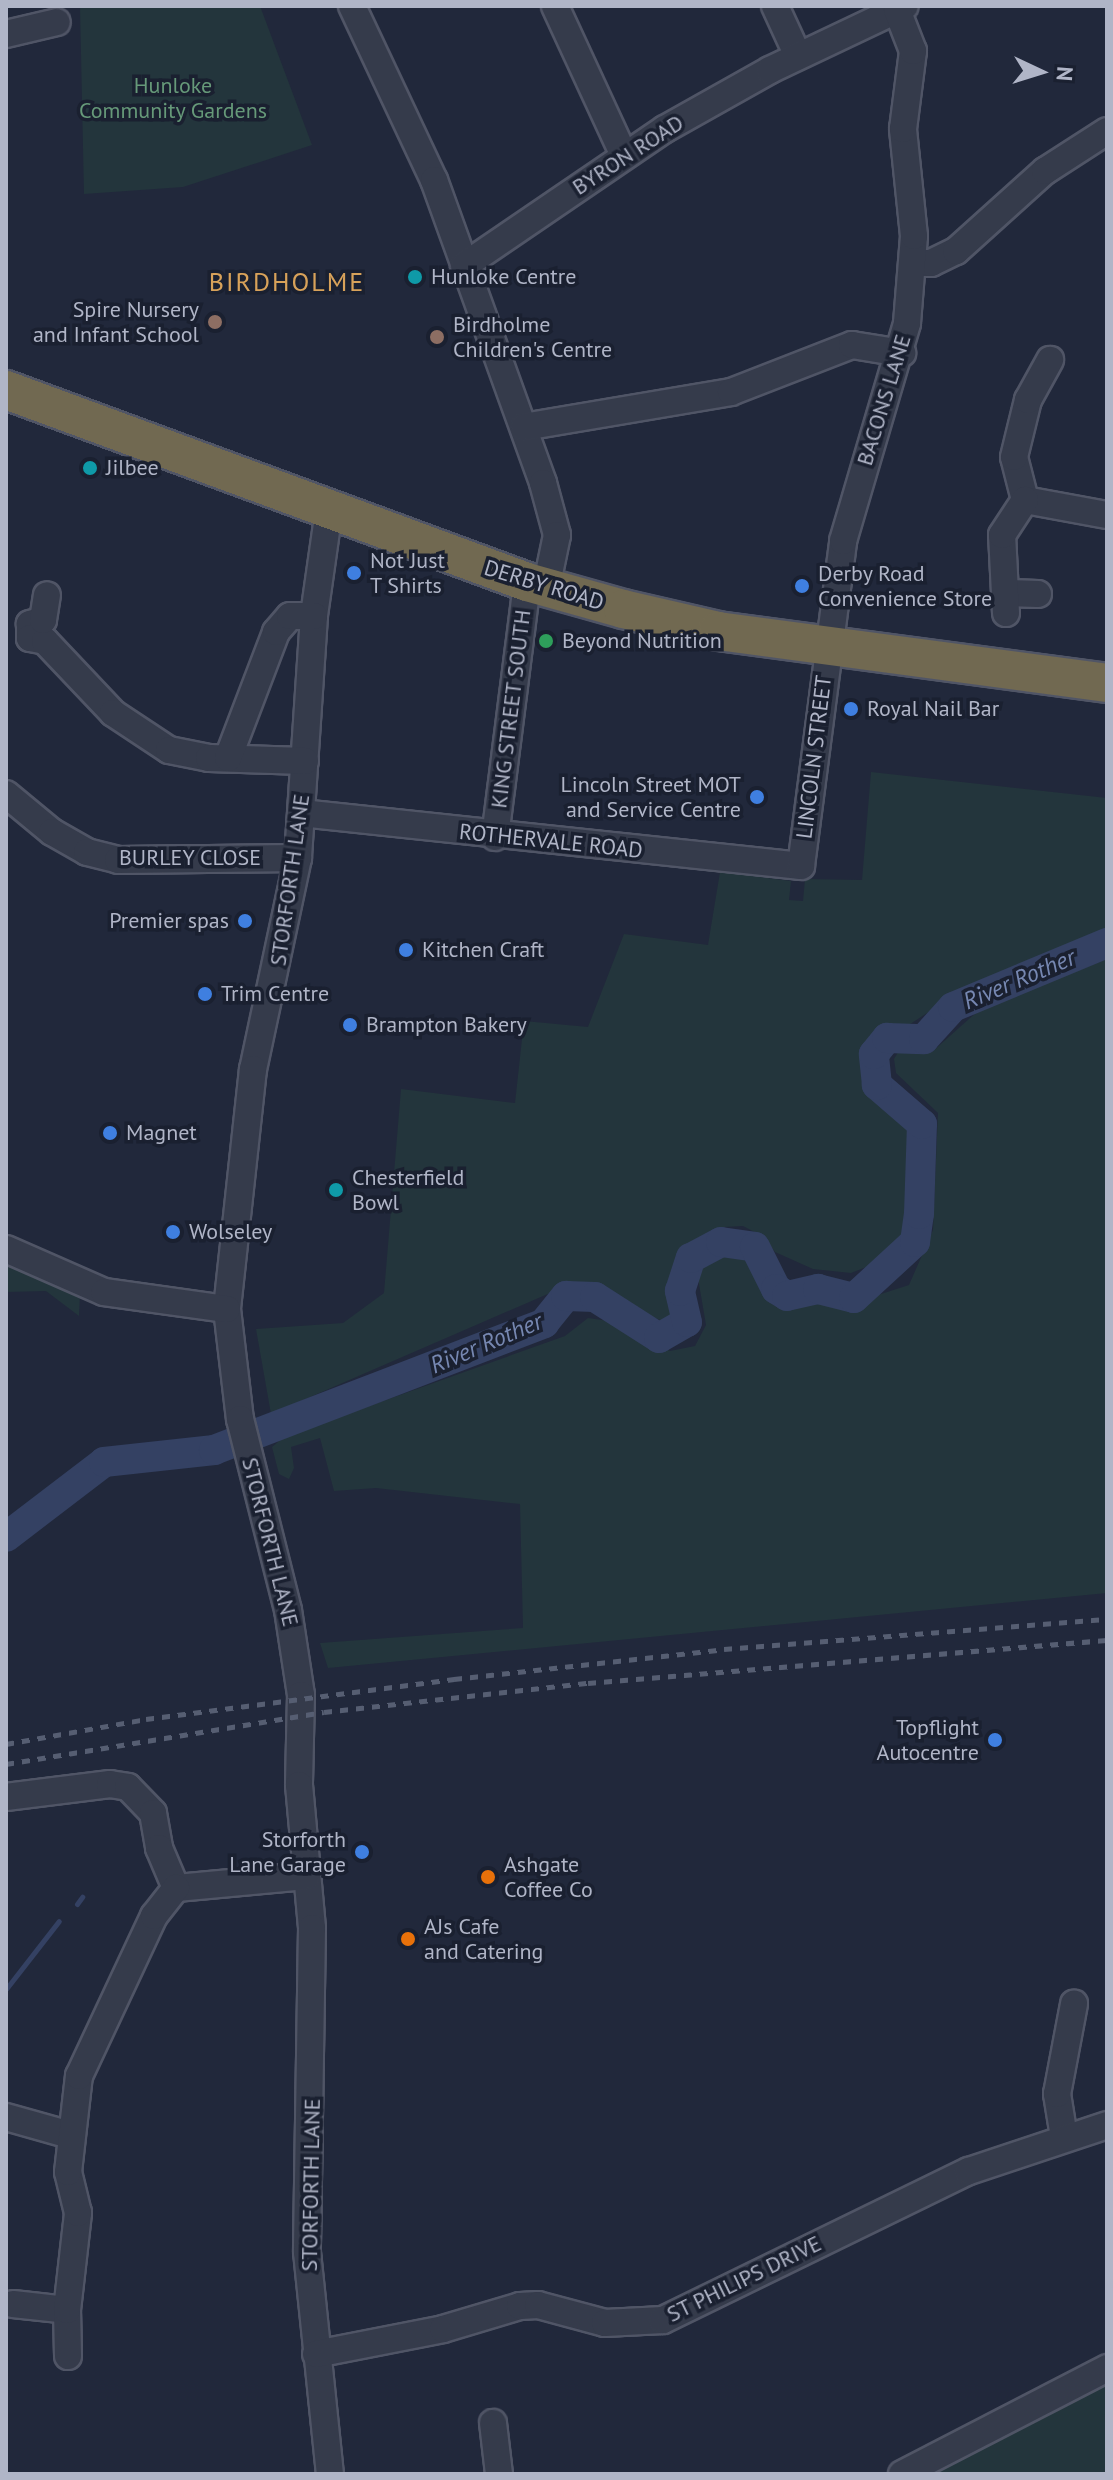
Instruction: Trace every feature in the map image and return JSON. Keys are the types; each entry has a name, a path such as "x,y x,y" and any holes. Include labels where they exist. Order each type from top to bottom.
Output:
{"highway":[{"name":"DERBY ROAD","path":"6,390 536,585 718,631 827,648 1107,683"}],"street":[{"name":"KING STREET SOUTH","path":"352,6 434,180 524,427 557,535 536,585 495,837"},
{"path":"555,6 624,155"},
{"path":"775,6 798,56"},
{"name":"BYRON ROAD","path":"464,266 624,155 798,56 901,8"},
{"name":"BACONS LANE","path":"827,648 851,507 902,353 913,263 903,129 913,51 901,8"},
{"path":"6,34 57,22"},
{"path":"913,263 931,263 956,251 1045,171 1107,131"},
{"path":"524,427 731,392 852,345 902,353"},
{"path":"1025,500 1002,455 1050,360"},
{"path":"1025,500 1107,515"},
{"path":"1025,500 1002,535 1000,573 1007,603 1038,594"},
{"name":"STORFORTH LANE","path":"329,510 314,616 298,858 253,1069 227,1309 240,1419 296,1653 313,2070 307,2252 330,2474"},
{"path":"228,758 276,632 290,616 314,616"},
{"path":"34,624 113,713 149,739 189,756 305,761"},
{"name":"LINCOLN STREET","path":"801,866 827,648"},
{"name":"BURLEY CLOSE","path":"6,794 52,832 87,852 118,860 298,858"},
{"name":"ROTHERVALE ROAD","path":"301,813 495,837 801,866"},
{"path":"6,1249 104,1292 227,1309"},
{"path":"6,1797 91,1787 128,1787 143,1797 176,1888"},
{"path":"68,2356 67,2310 78,2229 68,2186 70,2135 79,2076 110,2003 159,1908 176,1888 306,1876"},
{"path":"1064,2137 1057,2094 1078,2016"},
{"path":"6,2117 70,2135"},
{"name":"ST PHILIPS DRIVE","path":"316,2354 443,2329 520,2306 538,2305 605,2323 663,2320 876,2213 1064,2137 1107,2125"},
{"path":"13,2304 67,2310"},
{"path":"902,2474 1107,2368"},
{"path":"493,2423 505,2459"}],"green space":[{"name":"Hunloke Community Gardens","path":"80,6 260,6 312,145 183,187 84,194"},
{"path":"871,772 1107,798 1107,932 950,998 898,1032 886,1029 869,1036 872,1084 913,1125 905,1236 884,1260 851,1273 813,1269 775,1252 764,1237 743,1226 724,1227 685,1252 673,1286 674,1317 663,1321 647,1315 629,1301 573,1283 271,1414 256,1329 343,1323 384,1293 401,1089 515,1103 524,1021 588,1027 624,934 708,945 720,872 791,881 789,900 803,901 805,879 862,880"},
{"path":"1107,959 1107,1593 328,1668 320,1643 523,1628 520,1504 376,1488 334,1491 320,1438 291,1447 294,1468 289,1479 279,1474 272,1447 285,1436 565,1336 588,1318 609,1321 670,1351 695,1346 706,1325 698,1278 703,1264 727,1256 744,1258 761,1276 768,1296 853,1303 909,1285 933,1230 938,1113 896,1073 894,1059 900,1049 932,1052 979,1010"},
{"path":"6,1261 80,1293 79,1316 46,1291 6,1292"},
{"path":"1107,2383 1107,2474 927,2474"}],"waterway":[{"name":"River Rother","path":"6,1537 104,1462 214,1450 544,1323 566,1296 595,1297 659,1338 687,1322 680,1291 691,1258 721,1242 755,1247 776,1289 787,1296 818,1289 854,1298 915,1242 919,1214 922,1124 877,1085 874,1054 887,1038 924,1039 953,1007 1107,943"},
{"path":"77,1904 82,1897"},
{"path":"6,1989 59,1921"}],"railway":[{"path":"6,1744 146,1719 454,1679 724,1649 1107,1619"},
{"path":"6,1764 324,1712 588,1683 1107,1640"}],"place":[{"name":"Hunloke Centre","path":"415,277"},
{"name":"Spire Nursery and Infant School","path":"215,322"},
{"name":"Birdholme Children's Centre","path":"437,337"},
{"name":"Jilbee","path":"90,468"},
{"name":"Not Just T Shirts","path":"354,573"},
{"name":"Derby Road Convenience Store","path":"802,586"},
{"name":"Beyond Nutrition","path":"546,641"},
{"name":"Royal Nail Bar","path":"851,709"},
{"name":"Lincoln Street MOT and Service Centre","path":"757,797"},
{"name":"Premier spas","path":"245,921"},
{"name":"Kitchen Craft","path":"406,950"},
{"name":"Trim Centre","path":"205,994"},
{"name":"Brampton Bakery","path":"350,1025"},
{"name":"Magnet","path":"110,1133"},
{"name":"Chesterfield Bowl","path":"336,1190"},
{"name":"Wolseley","path":"173,1232"},
{"name":"Topflight Autocentre","path":"995,1740"},
{"name":"Storforth Lane Garage","path":"362,1852"},
{"name":"Ashgate Coffee Co","path":"488,1877"},
{"name":"AJs Cafe and Catering","path":"408,1939"}],"district":[{"name":"BIRDHOLME","path":"287,282"}]}
